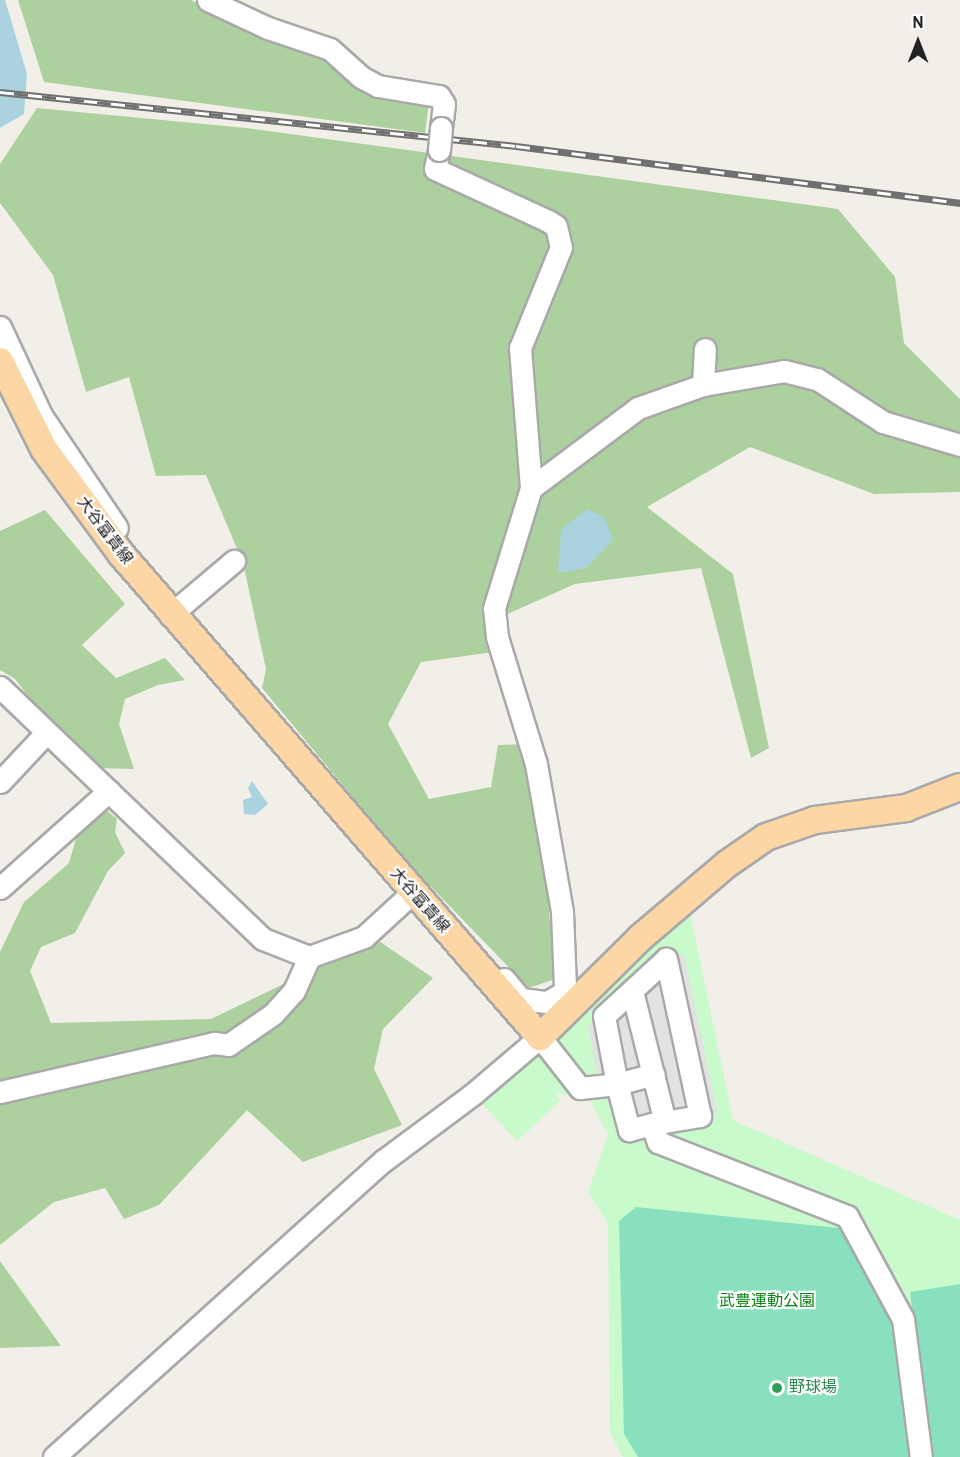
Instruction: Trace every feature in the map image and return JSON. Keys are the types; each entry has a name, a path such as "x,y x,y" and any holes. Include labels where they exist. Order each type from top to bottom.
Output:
{"main road":[{"name":"大谷富貴線","path":"0,361 44,449 175,611 412,893 540,1037"},
{"path":"540,1037 565,1001 727,864 766,837 814,820 906,808 960,787"}],"street":[{"path":"0,327 41,415 175,611 521,999 547,1002 565,1001 562,912 536,764 497,637 494,608 531,488 520,348 559,255 559,236 556,225 435,169 444,104 439,96 378,86 361,78 330,49 268,28 208,0"},
{"path":"703,385 705,349"},
{"path":"531,488 638,408 703,385 784,371 817,379 883,422 960,445"},
{"path":"175,611 234,561"},
{"path":"0,687 263,939 309,957 364,937 412,893"},
{"path":"0,783 46,733"},
{"path":"0,888 110,791"},
{"path":"0,1092 214,1043 228,1045 273,1014 294,991 309,957"},
{"path":"666,959 700,1116 629,1130 604,1016 632,991 666,959"},
{"path":"632,991 654,1074 658,1123 657,1142 847,1216 903,1319 921,1457"},
{"path":"54,1457 75,1449 382,1161 473,1094 540,1037 580,1088 617,1083 654,1074"}],"green space":[{"path":"18,0 191,0 254,32 327,58 429,103 425,133 44,82"},
{"path":"37,108 246,128 838,209 895,277 904,343 960,399 960,492 874,494 750,447 647,507 733,574 769,748 751,758 701,568 575,584 503,616 494,652 421,662 388,724 429,799 491,787 498,745 525,744 546,878 555,979 529,988 404,859 262,688 266,669 243,563 206,475 156,476 129,377 86,392 53,275 0,203 0,164"},
{"path":"45,510 125,604 82,645 116,678 165,658 185,680 158,685 125,699 119,724 134,769 100,768 51,726 15,679 0,670 0,531"},
{"path":"103,807 117,819 115,832 125,853 108,871 75,933 41,947 30,971 51,1023 211,1019 376,939 433,978 383,1029 374,1069 402,1125 303,1162 247,1110 159,1205 124,1219 105,1188 54,1202 0,1245 0,952 24,902 69,863 78,832"},
{"name":"武豊運動公園","path":"687,898 733,1120 960,1220 960,1457 623,1457 610,1433 608,1224 588,1192 608,1134 588,1097 571,1097 556,1091 560,1101 517,1141 473,1094"},
{"path":"636,1207 848,1229 892,1323 915,1457 638,1457 624,1434 619,1221"},
{"path":"0,1261 61,1346 0,1348"},
{"path":"960,1284 960,1457 931,1457 910,1292"}],"shaded area":[{"path":"663,951 684,955 717,1111 709,1122 624,1138 608,1073 597,1074 588,1026 598,1024"}],"water":[{"path":"0,0 5,0 27,74 24,114 0,128"},
{"path":"587,509 605,518 613,540 586,568 558,573 561,530"},
{"path":"252,781 268,804 255,815 244,814 243,800 252,797 248,788"}],"railway":[{"path":"0,92 516,146 960,203"}],"place":[{"name":"野球場","path":"777,1388"}]}
